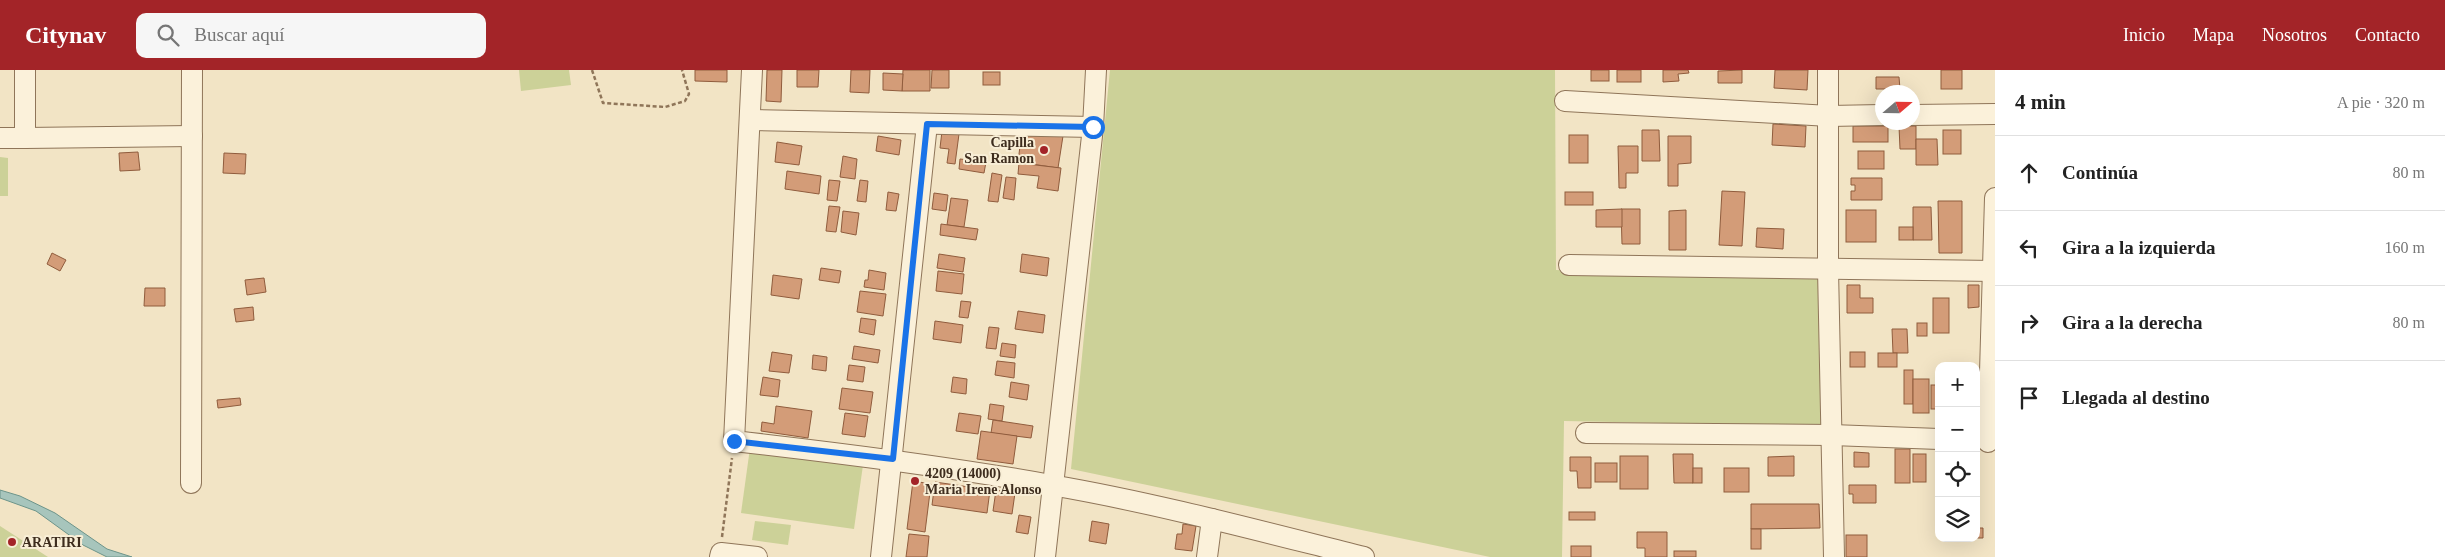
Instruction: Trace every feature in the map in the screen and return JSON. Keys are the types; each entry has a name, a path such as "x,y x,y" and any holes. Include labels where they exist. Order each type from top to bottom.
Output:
{"street":[{"path":"25,70 26,138"},
{"path":"191,483 192,70"},
{"path":"752,70 734,441 893,459 1053,485 1212,519 1364,557"},
{"path":"1045,557 1093,127 1096,70"},
{"path":"1828,70 1828,269 1834,557"},
{"path":"1565,101 1829,116 1875,115"},
{"path":"1920,115 1995,114"},
{"path":"751,120 1093,127"},
{"path":"881,557 893,459 927,124"},
{"path":"0,138 192,136"},
{"path":"1986,442 1994,271 1995,198"},
{"path":"1569,265 1994,271"},
{"path":"1586,433 1832,434 1935,439"},
{"path":"1208,557 1212,519"},
{"path":"720,555 757,557"}],"path":[{"path":"592,70 603,103 664,107 685,101 689,94 682,70"},
{"path":"720,555 734,441"}],"green space":[{"path":"519,70 569,70 571,85 521,91"},
{"path":"1110,70 1555,70 1556,270 1821,279 1821,426 1564,421 1562,557 1490,557 1071,469"},
{"path":"0,157 8,158 8,196 0,196"},
{"path":"750,448 863,465 854,529 741,513"},
{"path":"755,521 791,525 788,545 752,540"},
{"name":"ARATIRI","path":"0,526 48,557 0,557"}],"water":[{"path":"0,490 20,496 55,513 107,549 132,557 107,557 83,545 36,511 0,498"}],"building":[{"path":"695,70 727,70 727,82 695,81"},
{"path":"767,70 782,70 781,102 766,101"},
{"path":"797,70 819,70 818,87 797,87"},
{"path":"851,70 870,70 869,93 850,92"},
{"path":"903,70 930,70 930,91 902,91"},
{"path":"932,70 949,70 949,88 931,88"},
{"path":"1591,70 1609,70 1609,81 1591,81"},
{"path":"1617,70 1641,70 1641,82 1617,82"},
{"path":"1663,70 1688,70 1689,73 1678,74 1679,81 1663,82"},
{"path":"1742,70 1742,83 1718,83 1718,71"},
{"path":"1775,70 1808,70 1807,90 1774,88"},
{"path":"1941,70 1962,70 1962,89 1941,89"},
{"path":"983,72 1000,72 1000,85 983,85"},
{"path":"883,73 903,74 902,91 883,90"},
{"path":"1876,77 1899,77 1900,85 1876,85"},
{"path":"1773,124 1806,126 1805,147 1772,145"},
{"path":"1853,126 1875,126 1875,130 1888,130 1888,142 1853,142"},
{"path":"1022,130 1063,136 1058,168 1018,162"},
{"path":"1642,130 1659,130 1660,161 1642,161"},
{"path":"1899,130 1916,130 1916,149 1900,149"},
{"path":"1943,130 1961,130 1961,154 1943,154"},
{"path":"942,131 959,134 955,164 947,163 949,149 940,148"},
{"path":"1569,135 1588,135 1588,163 1569,163"},
{"path":"878,136 901,140 899,155 876,151"},
{"path":"1668,136 1691,136 1691,163 1678,164 1678,186 1668,186"},
{"path":"1916,139 1937,139 1938,165 1916,165"},
{"path":"777,142 802,146 799,165 775,162"},
{"path":"1618,146 1638,146 1638,173 1626,173 1626,188 1619,188"},
{"path":"1858,151 1884,151 1884,169 1858,169"},
{"path":"138,152 140,170 120,171 119,153"},
{"path":"224,153 246,154 245,174 223,173"},
{"path":"843,156 857,159 855,179 840,177"},
{"path":"960,159 986,162 984,173 959,169"},
{"path":"1019,163 1061,168 1058,191 1037,188 1039,176 1018,174"},
{"path":"787,171 821,176 819,194 785,189"},
{"path":"992,173 1002,175 998,202 988,201"},
{"path":"1006,177 1016,178 1014,200 1003,198"},
{"path":"1851,178 1882,178 1882,200 1851,200 1851,191 1855,191 1855,185 1851,185"},
{"path":"829,180 840,181 837,201 827,200"},
{"path":"860,180 868,181 866,202 857,201"},
{"path":"1722,191 1745,192 1742,246 1719,245"},
{"path":"888,192 899,194 896,211 886,210"},
{"path":"1565,192 1593,192 1593,205 1565,205"},
{"path":"934,193 948,195 946,211 932,209"},
{"path":"951,198 968,200 964,227 947,225"},
{"path":"1938,201 1962,201 1962,253 1939,253"},
{"path":"829,206 840,207 836,232 826,231"},
{"path":"1913,207 1931,207 1932,240 1913,240"},
{"path":"1621,209 1640,209 1640,244 1622,244"},
{"path":"1622,209 1622,227 1596,227 1596,210"},
{"path":"1686,210 1686,250 1669,250 1669,211"},
{"path":"1846,210 1876,210 1876,242 1846,242"},
{"path":"843,211 859,213 856,235 841,232"},
{"path":"941,224 978,229 976,240 940,235"},
{"path":"1899,227 1913,227 1913,240 1899,240"},
{"path":"1757,228 1784,229 1783,249 1756,247"},
{"path":"52,253 66,260 60,271 47,264"},
{"path":"939,254 965,258 963,272 937,268"},
{"path":"1022,254 1049,258 1047,276 1020,272"},
{"path":"821,268 841,271 839,283 819,280"},
{"path":"869,270 886,273 884,290 864,287 865,280 868,280"},
{"path":"938,271 964,274 962,294 936,291"},
{"path":"773,275 802,279 799,299 771,295"},
{"path":"264,278 266,292 247,295 245,280"},
{"path":"1847,285 1860,285 1860,298 1873,298 1873,313 1847,313"},
{"path":"1968,285 1979,285 1979,307 1968,308"},
{"path":"145,288 165,288 165,306 144,306"},
{"path":"860,291 886,294 883,316 857,312"},
{"path":"1933,298 1949,298 1949,333 1933,333"},
{"path":"961,301 971,302 968,318 959,317"},
{"path":"253,307 254,320 236,322 234,309"},
{"path":"1018,311 1045,315 1043,333 1015,329"},
{"path":"861,318 876,320 874,335 859,332"},
{"path":"935,321 963,325 961,343 933,339"},
{"path":"1917,323 1927,323 1927,336 1917,336"},
{"path":"989,327 999,328 996,349 986,348"},
{"path":"1892,329 1907,329 1908,353 1893,353"},
{"path":"1002,343 1016,345 1015,358 1000,356"},
{"path":"854,346 880,350 878,363 852,359"},
{"path":"772,352 792,355 789,373 769,371"},
{"path":"1850,352 1865,352 1865,367 1850,367"},
{"path":"1878,353 1897,353 1897,367 1878,367"},
{"path":"813,355 827,357 826,371 812,369"},
{"path":"997,361 1015,363 1014,378 995,375"},
{"path":"849,365 865,367 863,382 847,380"},
{"path":"1904,370 1913,370 1913,404 1904,404"},
{"path":"763,377 780,380 778,397 760,395"},
{"path":"953,377 967,379 966,394 951,392"},
{"path":"1913,379 1929,379 1929,413 1913,413"},
{"path":"1011,382 1029,385 1027,400 1009,397"},
{"path":"1931,385 1935,385 1935,409 1931,409"},
{"path":"842,388 873,392 870,413 839,409"},
{"path":"240,398 241,405 218,408 217,400"},
{"path":"990,404 1004,406 1002,421 988,419"},
{"path":"776,406 812,411 808,438 761,431 762,422 774,424"},
{"path":"845,413 868,416 865,437 842,434"},
{"path":"959,413 981,416 978,434 956,431"},
{"path":"993,420 1033,426 1031,438 991,433"},
{"path":"981,431 1017,436 1013,464 977,459"},
{"path":"1895,449 1910,449 1910,483 1895,483"},
{"path":"1854,452 1869,453 1869,467 1854,467"},
{"path":"1673,454 1693,454 1693,483 1674,483"},
{"path":"1913,454 1926,454 1926,482 1913,482"},
{"path":"1620,456 1648,456 1648,489 1620,489"},
{"path":"1794,456 1794,476 1768,476 1768,457"},
{"path":"1570,457 1591,457 1591,488 1578,488 1577,471 1570,471"},
{"path":"1595,463 1617,463 1617,482 1595,482"},
{"path":"1693,468 1702,468 1702,483 1693,483"},
{"path":"1724,468 1749,468 1749,492 1724,492"},
{"path":"913,481 931,484 925,532 907,529"},
{"path":"935,482 990,490 987,513 932,505"},
{"path":"1849,485 1876,485 1876,503 1853,503 1853,494 1849,494"},
{"path":"996,490 1015,493 1012,514 993,511"},
{"path":"1751,504 1819,504 1820,528 1751,529"},
{"path":"1569,512 1595,512 1595,520 1569,520"},
{"path":"1019,515 1031,517 1028,534 1016,532"},
{"path":"1092,521 1109,524 1106,544 1089,541"},
{"path":"1183,524 1196,526 1192,551 1175,549 1177,534 1182,534"},
{"path":"1980,528 1983,528 1983,538 1980,538"},
{"path":"1751,529 1761,529 1761,549 1751,549"},
{"path":"1637,532 1667,532 1667,557 1645,557 1645,548 1637,548"},
{"path":"909,534 929,536 927,557 906,557"},
{"path":"1846,535 1867,535 1867,557 1846,557"},
{"path":"1571,546 1591,546 1591,557 1571,557"},
{"path":"1674,551 1696,551 1696,557 1674,557"}],"place":[{"name":"Capilla San Ramon","path":"1044,150"},
{"name":"4209 (14000) Maria Irene Alonso","path":"915,481"},
{"name":"ARATIRI","path":"12,542"}],"route":[{"path":"734,441 893,459 927,124 1093,127"}]}
